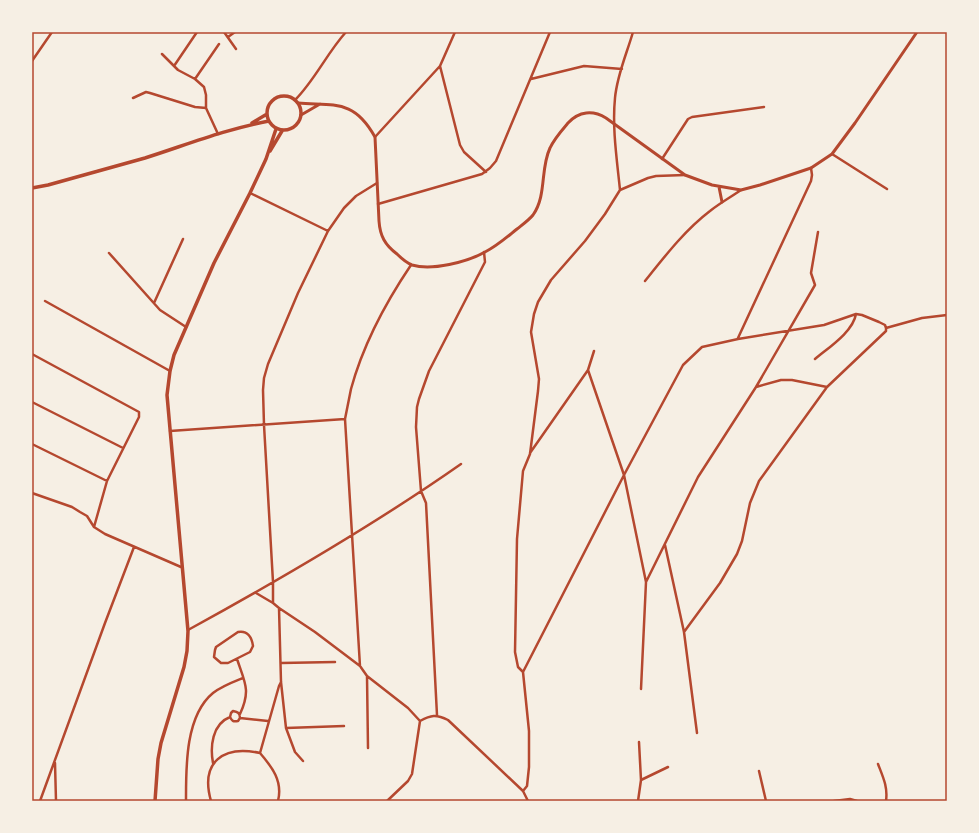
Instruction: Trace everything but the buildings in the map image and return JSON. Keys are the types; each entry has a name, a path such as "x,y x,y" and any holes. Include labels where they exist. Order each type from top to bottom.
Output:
{"main road":[{"path":"278,97 290,97 296,101 301,108 301,115 300,120 293,128 282,131 276,129 268,121 267,114 269,104 278,97"},
{"path":"250,125 267,114"},
{"path":"32,188 138,160 218,134 268,121"},
{"path":"266,159 276,129"},
{"path":"155,801 156,776 160,748 184,667 187,651 188,630 169,431 167,395 170,371 174,355 214,263 266,159 282,131"}],"street":[{"path":"32,61 52,32"},
{"path":"174,66 196,32"},
{"path":"224,32 236,50"},
{"path":"228,37 235,32"},
{"path":"346,32 325,58 296,101 344,106 357,114 370,126 375,137 380,230 383,239 389,248 411,265 434,267 463,261 484,252 504,240 533,215 541,195 545,166 550,148 569,122 581,114 589,112 598,113 685,176"},
{"path":"375,137 440,66 455,32"},
{"path":"378,204 486,172 496,161 550,32"},
{"path":"620,190 615,125 615,98 633,32"},
{"path":"523,672 518,667 515,652 517,539 524,471 530,454 539,379 531,332 538,302 551,280 585,241 605,214 620,190 656,176 685,176 719,187 741,190 760,186 811,168 832,154 917,32"},
{"path":"195,79 219,44"},
{"path":"162,54 178,70 195,79 204,88 206,95 206,108 218,134"},
{"path":"440,66 460,145 464,152 486,172"},
{"path":"531,79 584,66 622,69"},
{"path":"133,98 146,92 195,107 206,108"},
{"path":"301,115 320,104"},
{"path":"662,159 688,118 764,107"},
{"path":"832,154 887,189"},
{"path":"738,338 811,181 811,168"},
{"path":"273,603 264,425 264,378 268,364 298,293 328,231 344,208 356,196 377,183"},
{"path":"719,187 722,202"},
{"path":"645,281 691,227 709,211 741,190"},
{"path":"250,193 328,231"},
{"path":"646,582 698,477 756,387 815,285 811,273 818,232"},
{"path":"154,303 183,239"},
{"path":"437,715 426,503 421,491 416,427 419,399 429,371 485,262 484,252"},
{"path":"109,253 160,310 186,327"},
{"path":"360,666 345,419 351,388 370,338 393,292 411,265"},
{"path":"45,300 170,371"},
{"path":"815,359 849,330 854,323 856,314"},
{"path":"523,792 527,786 529,767 529,731 523,672 624,475 683,365 702,347 738,338 824,325 856,314 878,322 886,328"},
{"path":"886,328 922,318 947,315"},
{"path":"684,632 720,583 737,554 742,541 750,502 760,481 827,387 886,331 886,328"},
{"path":"530,454 588,370 594,351"},
{"path":"32,354 139,412 139,417 107,481 94,527"},
{"path":"588,370 624,475 646,582 641,689"},
{"path":"756,387 781,380 792,380 827,387"},
{"path":"32,402 123,448"},
{"path":"169,431 345,419"},
{"path":"32,444 107,481"},
{"path":"188,630 255,593 353,534 461,464"},
{"path":"32,493 72,507 87,516 94,527 105,534 181,567"},
{"path":"664,545 684,632 697,732"},
{"path":"40,801 134,547"},
{"path":"255,593 273,603 315,632 360,666 367,676 408,708 420,721"},
{"path":"279,608 281,682 286,728 295,752 303,761"},
{"path":"238,632 244,632 251,637 253,646 250,652 237,659 228,663 221,663 214,657 214,650 238,632"},
{"path":"230,717 234,722 238,721 246,698 246,689 237,659"},
{"path":"281,664 335,662"},
{"path":"367,676 368,748"},
{"path":"186,801 186,759 191,731 198,712 212,693 243,678"},
{"path":"260,753 278,686 281,682"},
{"path":"212,801 209,793 208,777 213,764 211,748 216,731 224,719 230,717 231,713 234,711 240,716 268,720"},
{"path":"387,801 408,781 412,774 420,721 428,716 437,715 448,720 523,792 528,801"},
{"path":"286,728 344,726"},
{"path":"638,801 641,780 639,742"},
{"path":"213,764 232,752 250,751 260,753 272,767 276,775 279,784 278,801"},
{"path":"55,761 56,801"},
{"path":"878,764 885,782 886,801"},
{"path":"641,780 668,767"},
{"path":"759,772 766,801"},
{"path":"834,801 850,798 857,801"}]}
